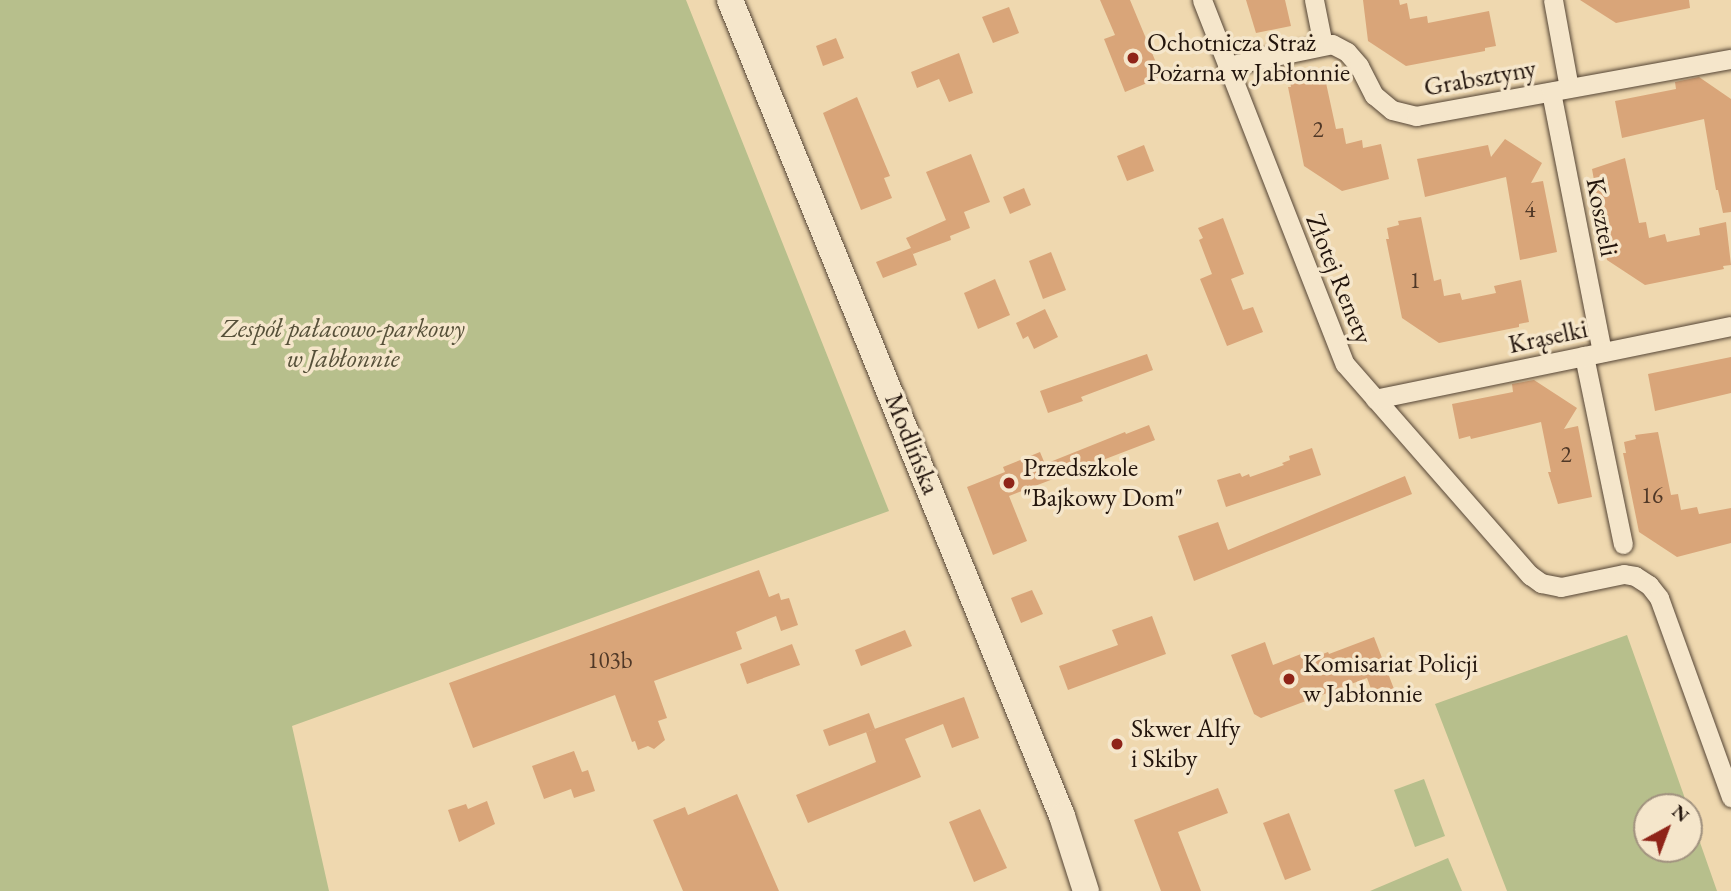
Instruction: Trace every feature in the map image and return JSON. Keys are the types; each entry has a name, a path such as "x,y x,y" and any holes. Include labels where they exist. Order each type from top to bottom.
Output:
{"main road":[{"name":"Modlińska","path":"730,0 1062,816 1086,891"}],"street":[{"name":"Złotej Renety","path":"1202,0 1341,358 1523,568 1541,583 1561,587 1623,575 1635,576 1649,585 1660,598 1731,797"},
{"path":"1227,66 1323,46 1314,0"},
{"name":"Koszteli","path":"1553,0 1560,90 1593,354 1623,544"},
{"name":"Grabsztyny","path":"1323,46 1332,44 1347,52 1359,66 1374,95 1392,110 1416,116 1731,59"},
{"name":"Krąselki","path":"1375,399 1731,326"}],"green space":[{"name":"Zespół pałacowo-parkowy w Jabłonnie","path":"0,0 686,0 889,511 292,726 329,891 0,891"},
{"path":"1627,635 1683,793 1633,793 1633,863 1703,863 1703,851 1717,891 1507,891 1435,704"},
{"path":"1424,779 1445,836 1415,847 1394,790"},
{"path":"1448,858 1462,891 1370,891"}],"building":[{"name":"Ochotnicza Straż Pożarna w Jabłonnie","path":"1100,0 1130,0 1162,77 1125,92 1104,39 1115,35"},
{"path":"1246,0 1285,0 1291,26 1256,33"},
{"path":"1363,0 1399,0 1400,5 1407,3 1410,19 1427,16 1428,23 1489,11 1496,46 1485,48 1485,51 1406,66 1368,41"},
{"path":"1580,0 1689,0 1690,8 1616,23"},
{"path":"1009,7 1019,33 993,43 982,17"},
{"path":"836,38 844,58 823,66 816,46"},
{"path":"959,53 973,93 949,102 939,79 917,88 911,72"},
{"path":"1323,69 1336,129 1343,128 1346,144 1362,140 1363,148 1381,144 1389,179 1342,191 1304,166 1288,87 1291,87 1289,76"},
{"path":"1699,77 1731,99 1731,212 1723,213 1716,190 1704,119 1622,138 1615,101 1676,89 1675,82"},
{"path":"857,97 890,176 884,178 892,198 861,210 823,113"},
{"path":"1505,139 1542,163 1531,183 1543,181 1557,252 1520,260 1506,177 1425,197 1417,159 1488,145 1491,157"},
{"path":"1144,145 1154,171 1127,181 1117,156"},
{"path":"971,154 990,202 964,212 970,228 950,236 951,240 913,254 911,249 917,265 883,278 876,262 911,248 906,238 946,220 926,172"},
{"path":"1625,158 1639,223 1646,222 1649,238 1665,234 1667,242 1700,235 1699,228 1726,222 1731,265 1723,266 1724,269 1645,285 1607,260 1591,180 1594,180 1592,169"},
{"path":"1024,188 1031,205 1010,214 1003,197"},
{"path":"1421,217 1434,281 1441,279 1444,296 1460,293 1462,300 1496,293 1494,286 1521,280 1529,322 1519,324 1519,327 1439,343 1402,318 1386,239 1389,239 1387,228 1399,225 1398,221"},
{"path":"1223,218 1244,274 1231,279 1243,310 1253,307 1263,332 1227,346 1200,279 1212,274 1199,240 1203,238 1198,228"},
{"path":"1051,252 1066,290 1043,299 1029,261"},
{"path":"995,279 1010,315 978,329 964,293"},
{"path":"1045,309 1058,337 1034,349 1028,336 1023,339 1016,323"},
{"path":"1147,354 1153,370 1081,397 1083,401 1048,413 1040,391"},
{"path":"1731,357 1731,393 1655,411 1648,374"},
{"path":"1534,380 1577,408 1564,429 1578,426 1592,497 1558,504 1548,472 1551,472 1541,422 1471,439 1470,436 1459,439 1452,404 1513,392 1512,384"},
{"path":"1149,425 1155,440 1009,496 1027,541 993,555 967,487 1005,472 1003,467 1040,452 1045,464"},
{"path":"1658,432 1671,495 1678,494 1681,510 1697,507 1699,514 1731,508 1731,543 1677,557 1639,532 1623,453 1626,453 1624,442 1636,439 1635,435"},
{"path":"1312,448 1321,475 1226,507 1217,480 1240,473 1242,477 1249,474 1250,477 1284,465 1282,463 1290,460 1289,456"},
{"path":"1405,476 1412,494 1194,581 1178,536 1218,522 1228,550"},
{"path":"759,570 769,597 779,593 781,600 789,598 798,625 781,631 776,616 736,632 742,649 654,681 667,718 658,721 665,740 654,749 648,746 638,750 635,741 632,742 615,695 473,748 449,683"},
{"path":"1032,590 1043,614 1021,623 1011,598"},
{"path":"1152,616 1166,654 1068,690 1059,666 1118,645 1112,630"},
{"path":"905,630 912,646 861,666 855,650"},
{"name":"Komisariat Policji w Jabłonnie","path":"1374,637 1394,689 1374,697 1367,678 1261,718 1254,714 1231,655 1265,642 1273,665 1301,654 1304,661"},
{"path":"792,644 800,665 747,684 740,664"},
{"path":"964,697 979,738 952,748 943,724 905,739 921,777 808,823 796,795 876,762 866,732"},
{"path":"869,713 875,729 829,746 823,730"},
{"path":"574,751 582,772 588,770 595,791 574,798 571,789 544,799 532,766"},
{"path":"1218,788 1228,813 1178,832 1201,891 1161,891 1134,820"},
{"path":"737,794 779,891 683,891 653,820 685,807 688,815"},
{"path":"487,801 495,824 459,842 448,810 466,804 468,809"},
{"path":"980,809 1007,868 974,882 949,822"},
{"path":"1289,813 1311,870 1285,880 1263,823"}],"place":[{"name":"Ochotnicza Straż Pożarna w Jabłonnie","path":"1133,58"},
{"name":"Przedszkole \"Bajkowy Dom\"","path":"1009,483"},
{"name":"Komisariat Policji w Jabłonnie","path":"1289,679"},
{"name":"Skwer Alfy i Skiby","path":"1117,744"}]}
